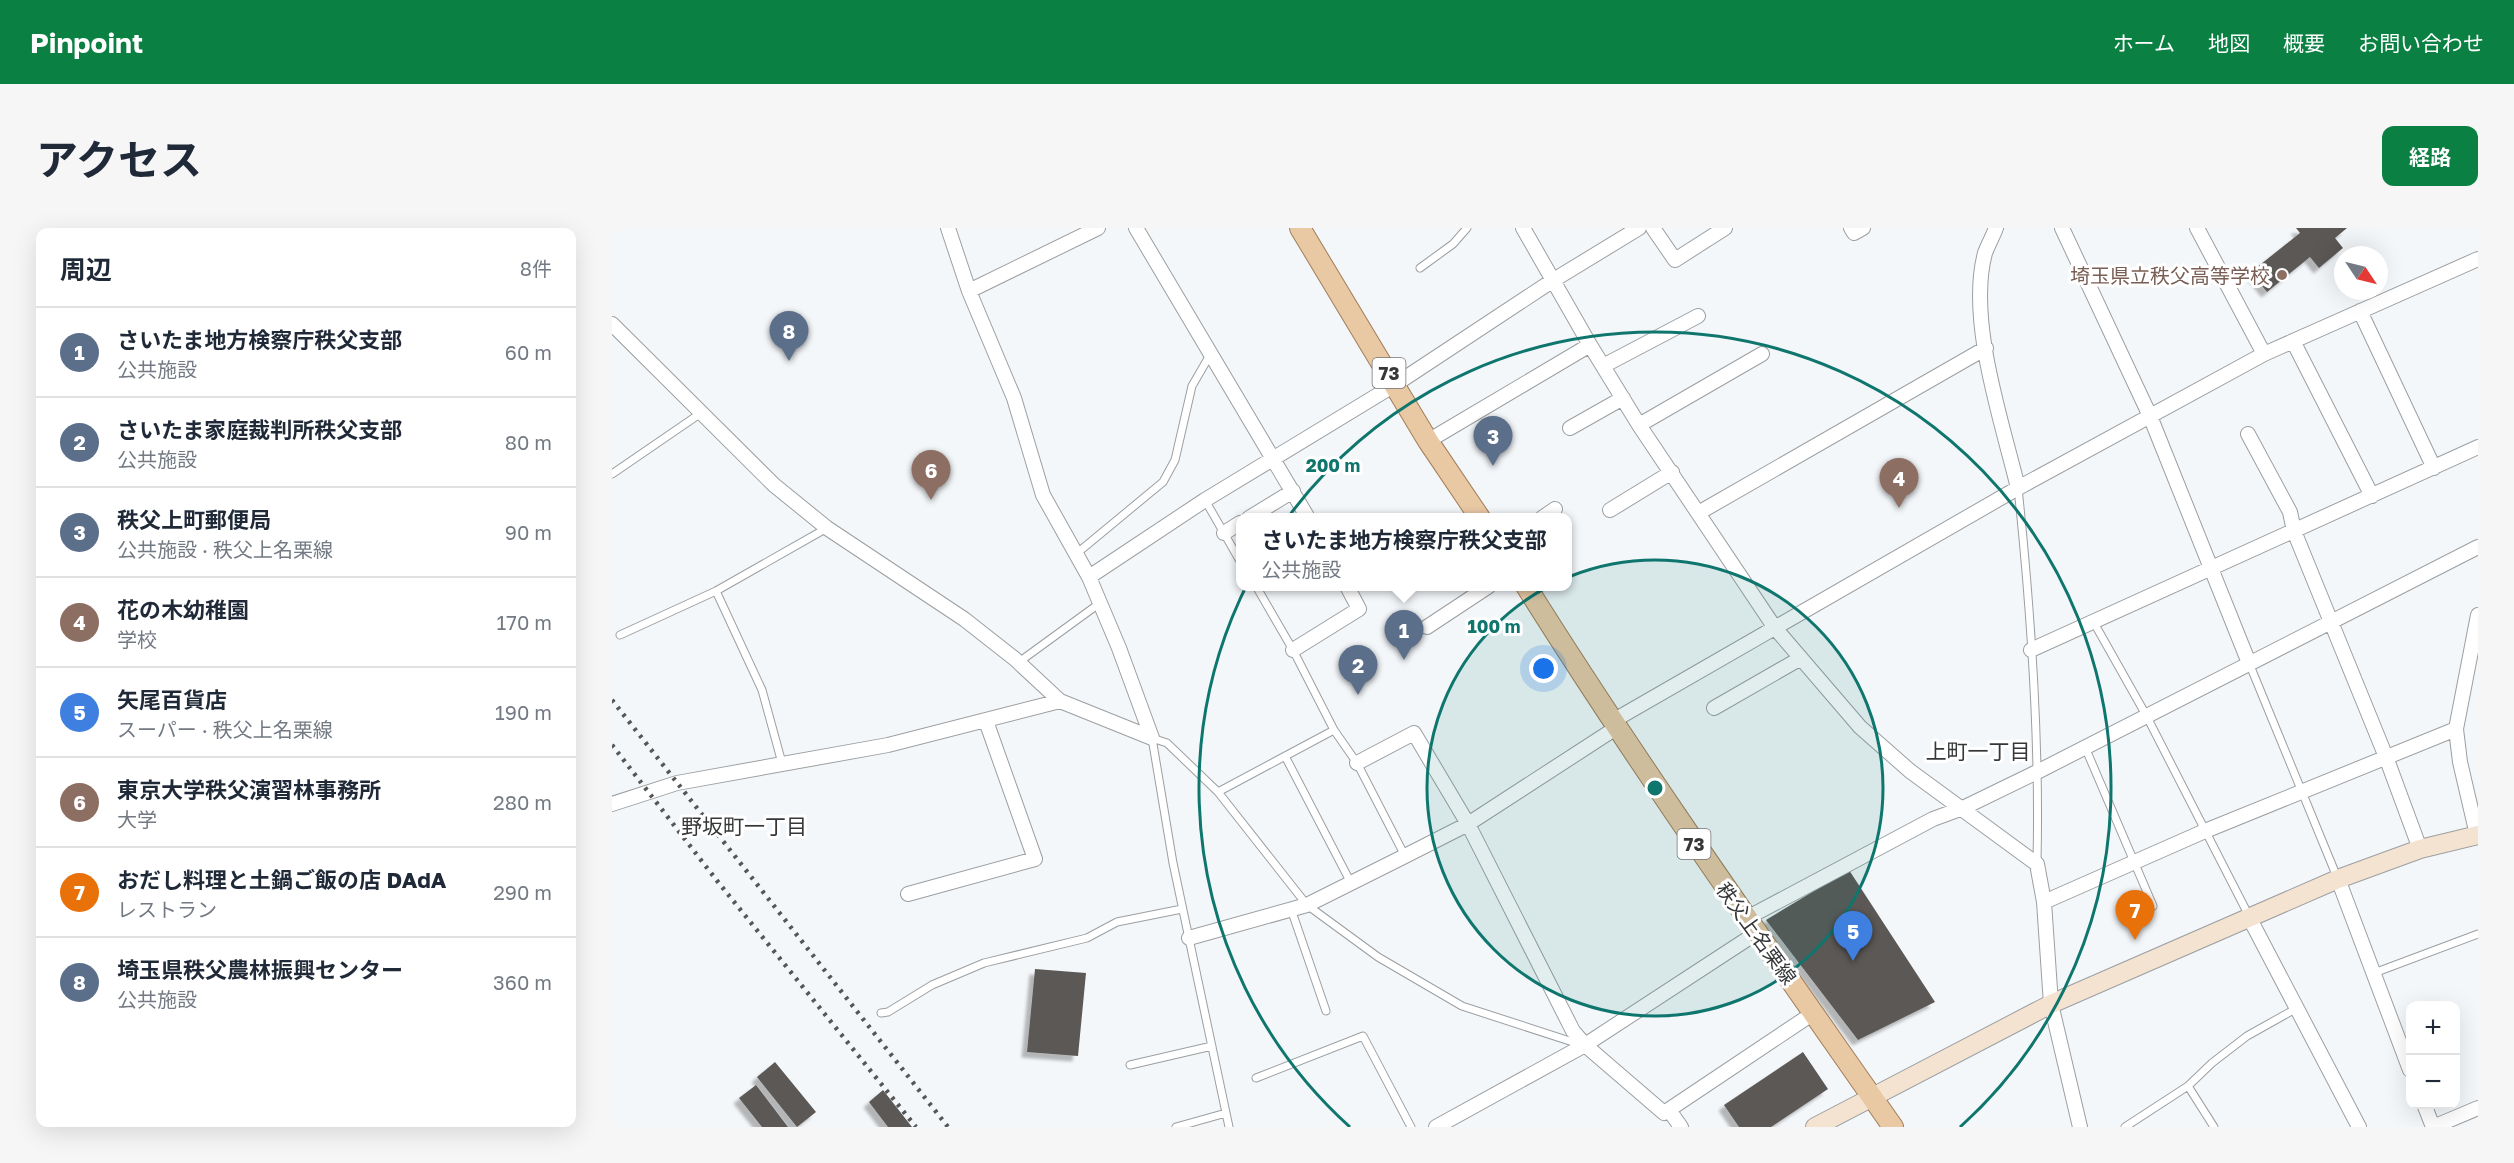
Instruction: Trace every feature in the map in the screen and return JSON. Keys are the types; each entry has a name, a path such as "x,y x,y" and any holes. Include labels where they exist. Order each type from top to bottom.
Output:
{"main road":[{"name":"73","path":"1300,228 1396,384 1428,441 1477,513"},
{"name":"秩父上名栗線","path":"1529,591 1614,725 1750,926 1815,1012 1893,1127"}],"street":[{"path":"948,228 969,291 1014,399 1043,495 1089,577 1152,738"},
{"path":"969,291 1098,228"},
{"path":"1136,228 1305,513"},
{"path":"1523,228 1552,281 1639,425 1700,512 1775,628 1860,727 1910,771 2037,864 2044,902 2051,1004 2080,1127"},
{"path":"1089,577 1205,500 1396,384 1552,281 1639,228"},
{"path":"1653,228 1675,260 1725,228"},
{"path":"1851,228 1854,233 1863,228"},
{"path":"1996,228 1985,253 1981,286 1981,314 1986,348 2018,488"},
{"path":"2062,228 2150,416 2249,663"},
{"path":"2197,228 2264,354"},
{"path":"1189,938 1307,904 1468,825 1614,725 1775,628 2018,488 2264,354 2478,259"},
{"path":"2360,311 2434,468"},
{"path":"1603,366 1698,315"},
{"path":"612,324 774,485 827,528 964,619 1018,662 1060,700 1152,738"},
{"path":"2293,340 2372,496"},
{"path":"1428,441 1590,345"},
{"path":"1700,512 1986,348"},
{"path":"1639,425 1762,354"},
{"path":"1570,428 1623,398"},
{"path":"2248,434 2290,512 2294,531 2386,757 2420,849"},
{"path":"2031,650 2211,566 2294,531 2478,447"},
{"path":"1610,510 1672,472"},
{"path":"1257,513 1293,491"},
{"path":"1549,513 1555,509"},
{"path":"1224,533 1236,526"},
{"path":"1436,1127 1585,1046 1750,926 1933,819 1963,808 2039,771 2478,547"},
{"path":"1293,650 1359,609 1350,591"},
{"path":"1427,627 1481,591"},
{"path":"1815,1127 2051,1004 2338,879 2420,849 2478,836 2460,762 2456,729 2478,615"},
{"path":"1714,708 1802,658"},
{"path":"612,804 677,783 888,745 1060,700"},
{"path":"908,894 1035,859 986,721"},
{"path":"2044,902 2205,831 2456,729"},
{"path":"1357,763 1414,733 1468,825 1573,1031 1585,1046 1664,1113 1815,1012"},
{"path":"2338,879 2406,1060"},
{"path":"2250,918 2359,1127"},
{"path":"2426,1109 2433,1127 2478,1108"},
{"path":"1669,1110 1681,1127"}],"lane":[{"path":"1420,268 1453,244 1467,228"},
{"path":"1076,554 1163,482 1175,460 1192,386 1212,353"},
{"path":"612,474 701,413"},
{"path":"2018,488 2039,771 2037,864"},
{"path":"1205,500 1236,554"},
{"path":"620,635 716,591 827,528"},
{"path":"716,591 762,690 782,763"},
{"path":"1259,591 1293,650 1334,730 1357,763 1406,856"},
{"path":"1018,662 1100,603"},
{"path":"2092,621 2146,715 2250,918"},
{"path":"2249,663 2338,879"},
{"path":"1218,792 1334,730"},
{"path":"1229,1127 1182,909 1152,738 1167,743 1218,792 1307,904 1387,963 1462,1006 1585,1046"},
{"path":"2085,747 2152,906"},
{"path":"1285,756 1351,883"},
{"path":"881,1013 932,985 984,963 1087,938 1117,922 1182,909"},
{"path":"1292,909 1326,1011"},
{"path":"2373,974 2478,934"},
{"path":"2124,1127 2188,1086 2212,1063 2247,1036 2297,1008"},
{"path":"1256,1078 1362,1036 1411,1127"},
{"path":"1130,1065 1212,1046"},
{"path":"2188,1086 2214,1127"},
{"path":"1176,1127 1226,1113"}],"building":[{"path":"2296,228 2347,228 2335,238 2341,246 2334,246 2334,256 2319,268 2310,257 2267,292 2251,272 2300,233"},
{"path":"1849,870 1935,1002 1858,1040 1766,920"},
{"path":"1035,969 1086,973 1078,1056 1027,1052"},
{"path":"1803,1052 1828,1089 1771,1127 1739,1127 1724,1105"},
{"path":"775,1062 816,1112 797,1127 757,1077"},
{"path":"756,1085 788,1127 762,1127 739,1098"},
{"path":"883,1090 912,1127 888,1127 869,1102"}],"railway":[{"path":"612,700 948,1127"},
{"path":"612,745 718,882 916,1127"}],"place":[{"name":"埼玉県立秩父高等学校","path":"2282,275"},
{"name":"埼玉県秩父農林振興センター","path":"789,361"},
{"name":"秩父上町郵便局","path":"1493,466"},
{"name":"東京大学秩父演習林事務所","path":"931,500"},
{"name":"花の木幼稚園","path":"1899,508"},
{"name":"さいたま地方検察庁秩父支部","path":"1404,660"},
{"name":"さいたま家庭裁判所秩父支部","path":"1358,695"},
{"name":"おだし料理と土鍋ご飯の店 DAdA","path":"2135,940"},
{"name":"矢尾百貨店","path":"1853,961"}],"district":[{"name":"上町一丁目","path":"1978,751"},
{"name":"野坂町一丁目","path":"744,826"}]}
